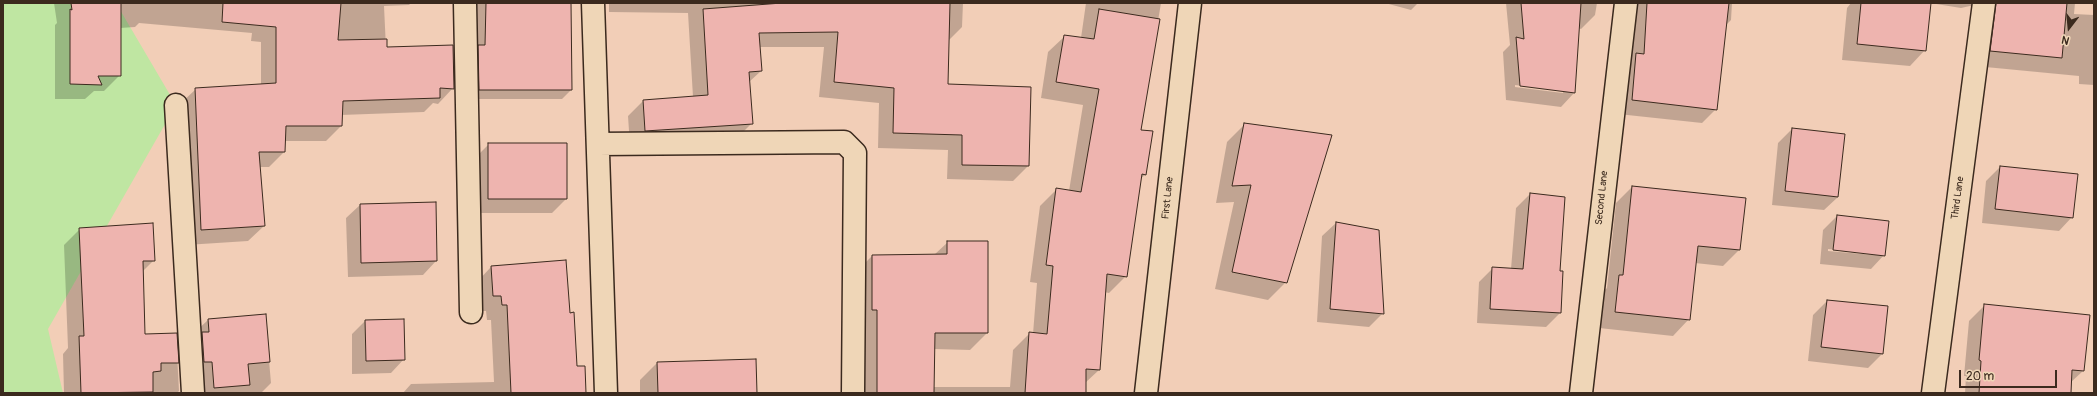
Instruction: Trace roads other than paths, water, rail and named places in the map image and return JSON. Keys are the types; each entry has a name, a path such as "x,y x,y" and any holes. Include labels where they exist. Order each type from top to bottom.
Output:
{"street":[{"path":"465,3 472,312"},
{"path":"593,3 606,393"},
{"name":"First Lane","path":"1146,393 1190,3"},
{"name":"Second Lane","path":"1581,393 1626,3"},
{"name":"Third Lane","path":"1933,393 1984,3"},
{"path":"176,104 193,393"},
{"path":"598,144 844,142 855,153 853,393"}]}
